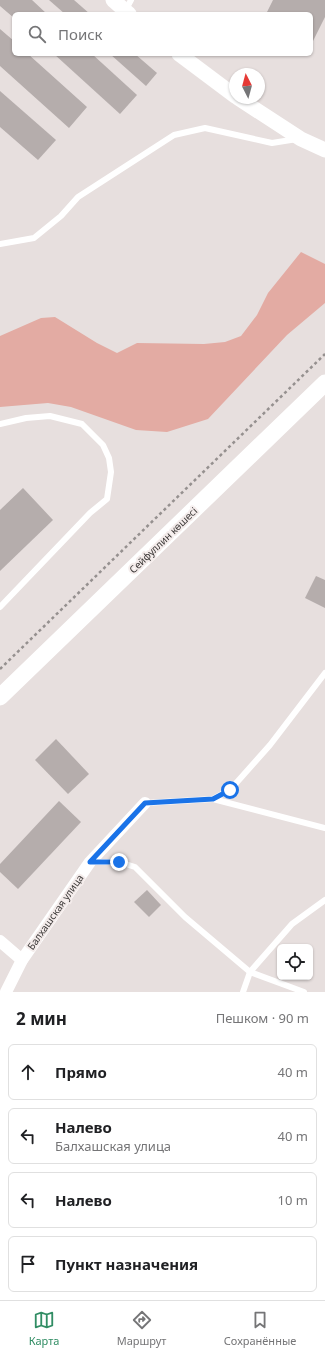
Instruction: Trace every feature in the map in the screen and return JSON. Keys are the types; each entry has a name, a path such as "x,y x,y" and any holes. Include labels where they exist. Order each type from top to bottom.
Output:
{"main road":[{"name":"Сейфуллин көшесі","path":"0,697 325,383"}],"street":[{"path":"113,0 128,8"},
{"path":"182,56 229,92"},
{"path":"247,104 301,139 325,150"},
{"name":"Балхашская улица","path":"6,992 22,960 90,862 145,803"},
{"path":"0,941 22,960"}],"lane":[{"path":"0,244 34,238 62,216 78,197 174,135 206,128 272,143 301,139"},
{"path":"0,424 26,418 50,416 82,424 103,445 109,458 111,472 107,499 90,512 0,607"},
{"path":"213,799 230,790 270,745 325,673"},
{"path":"145,803 213,799 325,828"},
{"path":"90,862 119,862 134,867 184,917 250,972 304,992"},
{"path":"243,992 250,972 292,924 325,900"}],"path":[{"path":"0,669 325,354"}],"shaded area":[{"path":"301,252 325,264 325,303 287,335 208,419 167,432 136,430 71,407 48,403 0,407 0,336 41,318 55,317 97,343 117,353 137,343 204,344 225,342 241,336 257,315 268,293"}],"building":[{"path":"0,0 32,0 45,12 12,12 12,16 0,6"},
{"path":"49,0 74,0 88,12 63,12"},
{"path":"273,0 325,0 325,17 313,41 313,12 267,12"},
{"path":"0,29 12,39 12,56 30,56 87,107 69,128 0,66"},
{"path":"56,56 94,56 137,95 120,114"},
{"path":"112,56 137,56 157,73 146,86"},
{"path":"0,91 56,140 38,160 0,127"},
{"path":"23,488 53,520 0,571 0,510"},
{"path":"316,576 325,580 325,608 305,598"},
{"path":"56,739 89,774 68,794 35,760"},
{"path":"59,801 81,822 18,889 0,872 0,864"},
{"path":"147,890 161,905 149,917 134,902"}],"route":[{"path":"119,862 90,862 145,803 213,799 230,790"}]}
